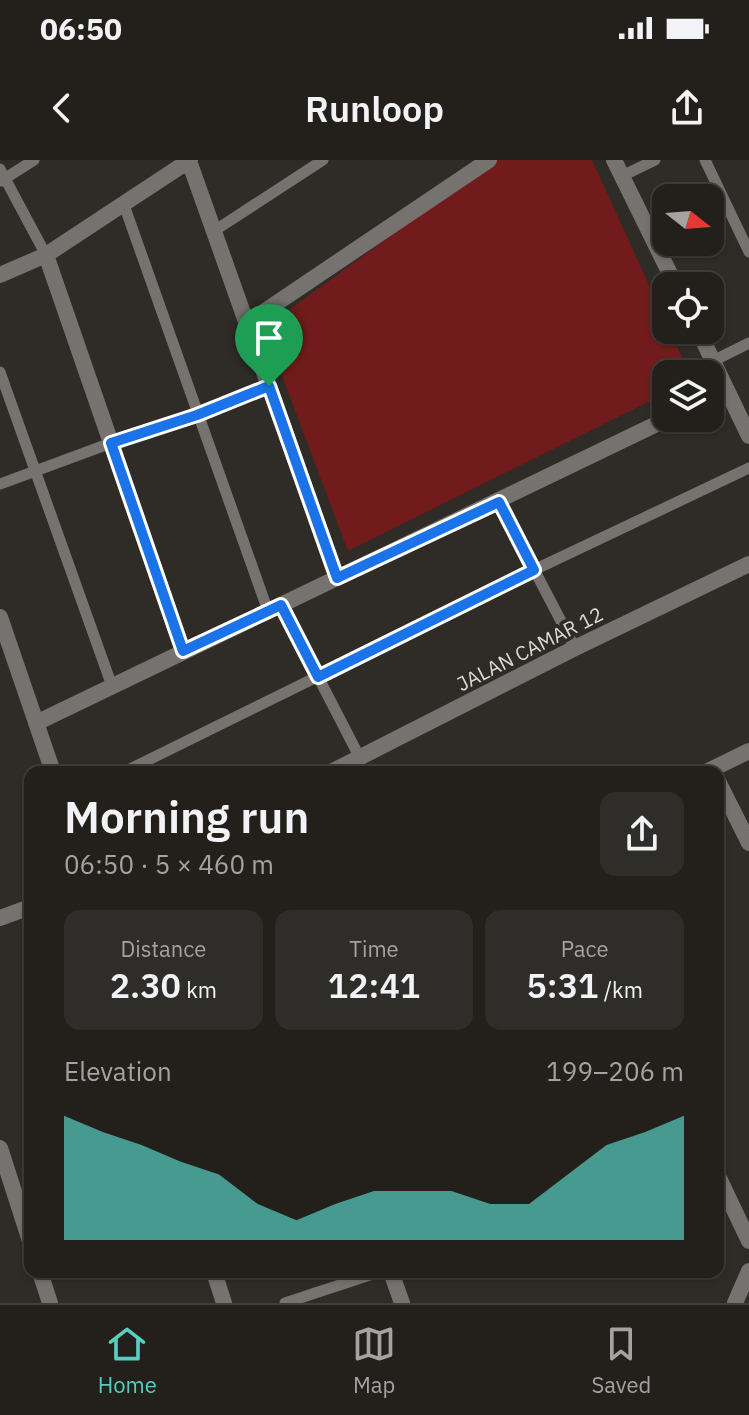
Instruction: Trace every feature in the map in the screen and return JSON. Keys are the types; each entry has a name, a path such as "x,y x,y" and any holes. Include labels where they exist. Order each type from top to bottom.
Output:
{"street":[{"path":"0,275 46,255 189,160 337,578"},
{"path":"247,323 489,160"},
{"path":"614,160 669,272"},
{"path":"46,255 183,651"},
{"path":"724,384 749,436"},
{"path":"36,723 652,426"},
{"name":"JALAN CAMAR 12","path":"343,766 749,564"},
{"path":"0,617 51,766"},
{"path":"724,767 749,751"},
{"path":"724,796 749,843"},
{"path":"0,918 24,909"},
{"path":"0,1148 24,1222"},
{"path":"724,1189 749,1241"},
{"path":"735,1303 749,1271"},
{"path":"42,1278 50,1303"},
{"path":"216,1278 224,1303"},
{"path":"393,1278 402,1303"}],"lane":[{"path":"34,160 2,177 46,255"},
{"path":"214,231 323,160"},
{"path":"622,176 655,160"},
{"path":"705,160 749,252"},
{"path":"124,205 197,415 274,608 318,677 360,758"},
{"path":"715,360 749,343"},
{"path":"0,372 112,686"},
{"path":"0,484 197,415 269,386"},
{"path":"136,766 749,468"},
{"path":"499,502 575,648"},
{"path":"285,1303 361,1278"}],"shaded area":[{"path":"495,160 592,160 652,291 652,344 676,344 683,360 652,360 652,400 348,551 264,328"}],"route":[{"path":"269,386 337,578 499,502 534,570 318,677 281,605 183,651 111,443 197,415 269,386"}]}
